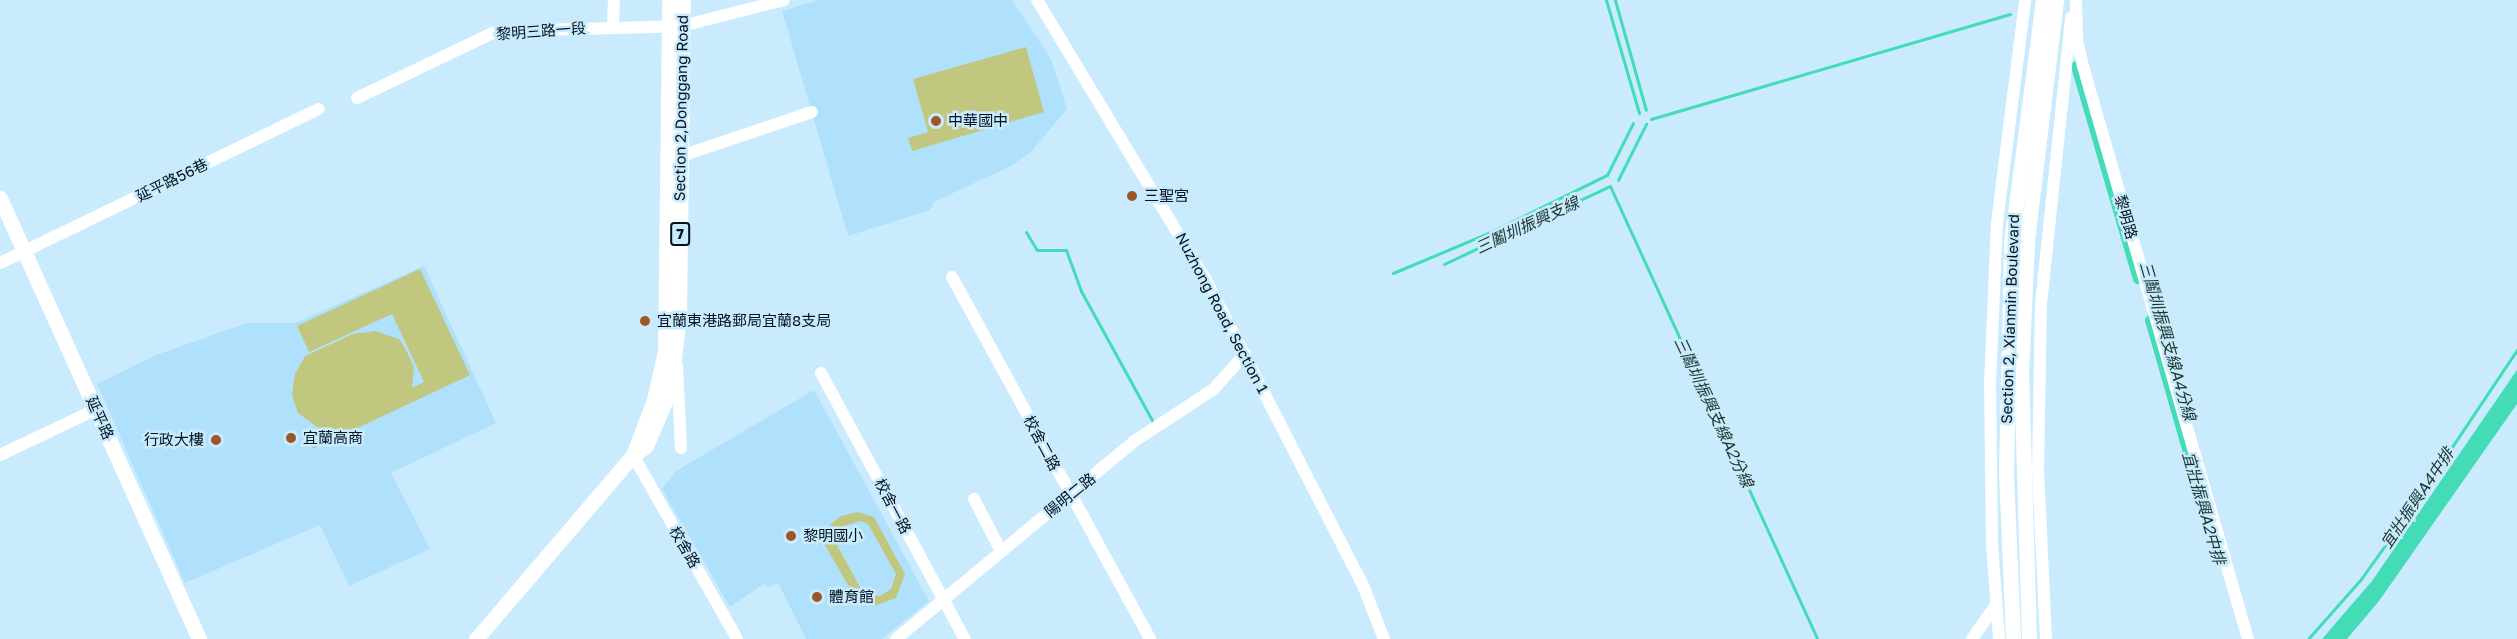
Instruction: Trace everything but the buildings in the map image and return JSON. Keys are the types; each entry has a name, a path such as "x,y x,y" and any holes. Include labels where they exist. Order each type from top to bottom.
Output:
{"main road":[{"name":"Section 2,Donggang Road","path":"476,639 633,455 646,446 662,416 676,359 681,156 675,25 669,0"},
{"name":"Section 2,Donggang Road","path":"633,455 654,400 665,351 675,25 683,0"},
{"name":"Section 2, Xianmin Boulevard","path":"2013,639 2008,564 2006,378 2020,156 2043,0"},
{"name":"Section 2, Xianmin Boulevard","path":"2029,639 2022,472 2023,340 2035,161 2056,0"},
{"name":"延平路","path":"0,198 199,639"}],"street":[{"path":"613,27 614,0"},
{"name":"黎明三路一段","path":"357,98 496,31 675,25 784,0"},
{"name":"Nuzhong Road, Section 1","path":"1037,0 1178,230 1245,354 1364,588 1384,639"},
{"path":"2024,2 2043,0"},
{"name":"Section 2, Xianmin Boulevard","path":"2046,639 2038,481 2041,304 2063,64 2075,0"},
{"name":"黎明路","path":"2075,0 2077,40 2084,66 2248,639"},
{"name":"Section 2, Xianmin Boulevard","path":"1999,639 1995,605 1990,383 1997,223 2024,2"},
{"path":"2063,64 2074,58 2084,66"},
{"name":"延平路56巷","path":"0,263 319,109"},
{"path":"681,156 812,112"},
{"name":"校舍二路","path":"952,277 1150,639"},
{"name":"陽明二路","path":"896,639 1133,442 1214,389 1245,354"},
{"path":"676,359 682,409 681,448"},
{"name":"校舍一路","path":"821,373 965,639"},
{"path":"1990,383 2006,378"},
{"path":"0,455 97,410"},
{"name":"校舍路","path":"633,455 737,639"},
{"path":"974,499 1001,551"},
{"path":"1972,639 1995,605"}],"shaded area":[{"name":"中華國中","path":"819,0 1012,0 1051,59 1067,109 1031,152 1011,166 934,202 930,210 848,236 782,11"},
{"path":"1026,47 1044,112 912,151 908,138 928,132 913,79"},
{"name":"宜蘭高商","path":"424,266 496,423 391,473 430,549 349,586 320,525 185,583 97,384 156,355 247,323 295,323"},
{"path":"420,269 470,375 313,449 307,437 321,430 298,413 292,395 295,374 305,356 353,334 375,331 399,339 405,348 414,367 412,388 424,382 392,314 309,352 297,326"},
{"path":"2517,370 2517,404 2379,601 2347,639 2322,639 2372,581"},
{"name":"黎明國小","path":"814,390 929,601 882,639 806,639 778,583 767,588 765,583 730,607 662,489 676,471"},
{"path":"858,512 874,517 905,574 896,598 874,606 857,601 818,533 824,527 828,532 831,524 841,516","holes":["860,521 868,524 896,574 891,589 880,596 863,593 836,543 841,527"]}],"waterway":[{"name":"宜壯振興A2中排","path":"1606,0 1639,113"},
{"name":"三鬮圳振興支線A2分線","path":"1615,0 1646,110"},
{"path":"1651,119 2010,14"},
{"name":"宜壯振興A2中排","path":"2076,66 2138,279"},
{"name":"三鬮圳振興支線","path":"1393,273 1493,231 1607,175 1633,123"},
{"name":"三鬮圳振興支線A2分線","path":"1618,180 1646,124"},
{"name":"三鬮圳振興支線A2分線","path":"1444,264 1610,186 1817,639"},
{"path":"1026,232 1037,250 1066,250 1081,291 1153,422"},
{"name":"宜壯振興A2中排","path":"2150,320 2217,553"},
{"name":"宜壯振興A4中排","path":"2308,639 2361,579 2517,350"}],"place":[{"name":"中華國中","path":"936,121"},
{"name":"三聖宮","path":"1132,196"},
{"name":"宜蘭東港路郵局宜蘭8支局","path":"645,321"},
{"name":"宜蘭高商","path":"291,438"},
{"name":"行政大樓","path":"216,440"},
{"name":"黎明國小","path":"791,536"},
{"name":"體育館","path":"817,597"}],"water label":[{"name":"三鬮圳振興支線A4分線","path":"2168,341"}]}
